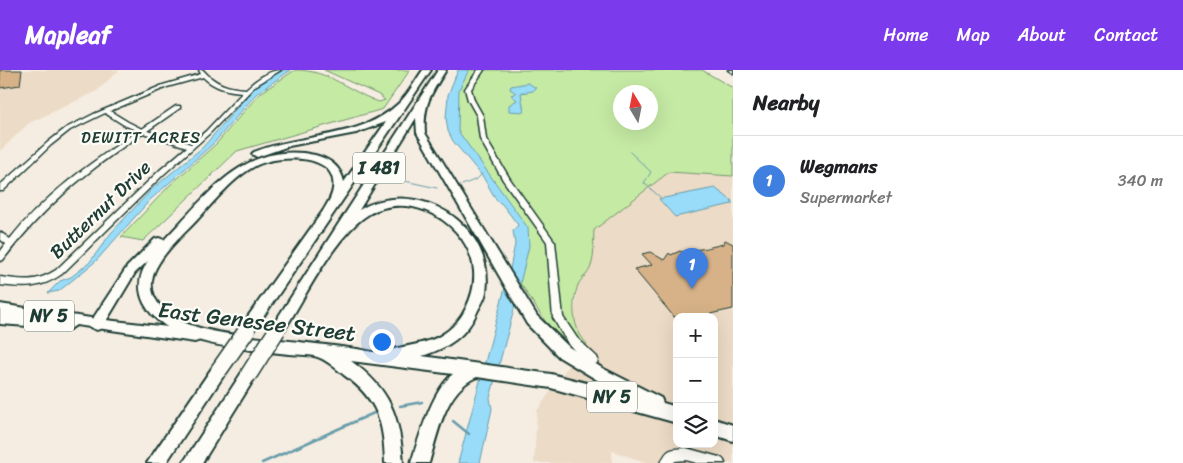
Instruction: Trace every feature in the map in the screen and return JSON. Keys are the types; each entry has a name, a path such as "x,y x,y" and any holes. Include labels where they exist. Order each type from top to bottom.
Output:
{"highway":[{"name":"I 481","path":"156,463 427,70"},
{"name":"I 481","path":"193,462 442,70"},
{"path":"425,97 420,117 421,133 532,320 564,352 673,413"},
{"path":"97,324 124,280 141,258 242,163 260,152 279,145 372,125 383,120 404,104"},
{"path":"204,337 167,318 155,308 145,289 145,280 150,265 171,240 242,170 256,162 281,155 313,158 326,163 336,173 339,186 326,216"},
{"path":"335,240 354,219 368,210 381,205 408,202 429,207 451,219 468,236 474,248 482,276 481,288 472,312 462,326 439,344 381,358"},
{"name":"East Genesee Street","path":"204,337 551,381 673,414"},
{"path":"323,352 348,366 372,387 384,405 394,439 394,463"},
{"path":"420,463 433,420 452,384 464,375 476,370"},
{"path":"718,428 733,433"}],"main road":[{"name":"East Genesee Street","path":"0,309 97,324 204,337"},
{"name":"East Genesee Street","path":"0,319 54,324 97,324"}],"street":[{"name":"Butternut Drive","path":"0,281 30,284 48,280 59,272 162,172 222,119 247,91 257,82 278,70"},
{"path":"481,70 468,89 471,100 480,116 483,139 507,180 551,242 558,318 585,354 593,360"},
{"path":"0,189 62,133 106,111 165,86 202,73 214,84 222,88 247,91"},
{"path":"0,258 39,210 70,182 100,159 178,107"},
{"path":"106,111 127,126 191,146"},
{"path":"0,235 10,244"},
{"path":"667,463 672,455 679,453 719,463"}],"shaded area":[{"path":"0,70 119,70 97,91 29,123 0,151"},
{"path":"669,172 733,176 733,463 648,463 612,451 612,463 534,463 537,411 577,353 578,334 574,316 578,283 588,273 593,256 594,230"}],"green space":[{"path":"295,70 319,73 379,102 385,100 379,95 324,70 410,70 383,109 237,151 143,241 121,237 170,185 216,144 259,94"},
{"path":"463,70 702,70 733,88 733,176 669,172 594,230 590,269 578,285 574,300 574,316 578,331 587,344 577,353 545,321 514,274 520,222 454,132 453,95"}],"water":[{"path":"282,70 291,70 257,93 214,143 150,200 96,261 59,291 48,293 60,281 71,277 89,263 111,233 152,189 203,147 256,86"},
{"path":"458,70 469,70 459,90 458,131 528,228 529,246 490,398 492,409 480,463 458,463 510,269 515,244 513,231 518,225 502,204 497,201 483,177 453,141 448,131 446,118 448,95"},
{"path":"528,83 536,88 533,91 521,93 524,112 509,111 509,105 517,100 511,95 516,93 510,89 511,86"},
{"path":"715,188 732,201 732,204 675,217 659,199"}],"building":[{"path":"0,70 22,70 20,85 0,88"},
{"path":"725,240 733,244 733,309 714,313 673,313 673,316 634,269 652,265 642,254 650,252 664,260 669,253 671,255 680,251 723,244"}],"waterway":[{"path":"630,152 651,172 644,183 661,198"},
{"path":"462,185 477,179 482,174"},
{"path":"386,177 437,188"},
{"path":"400,406 422,402"},
{"path":"262,463 374,413"},
{"path":"453,421 469,434"}],"place":[{"name":"Wegmans","path":"692,289"}],"district":[{"name":"DEWITT ACRES","path":"141,137"}]}
